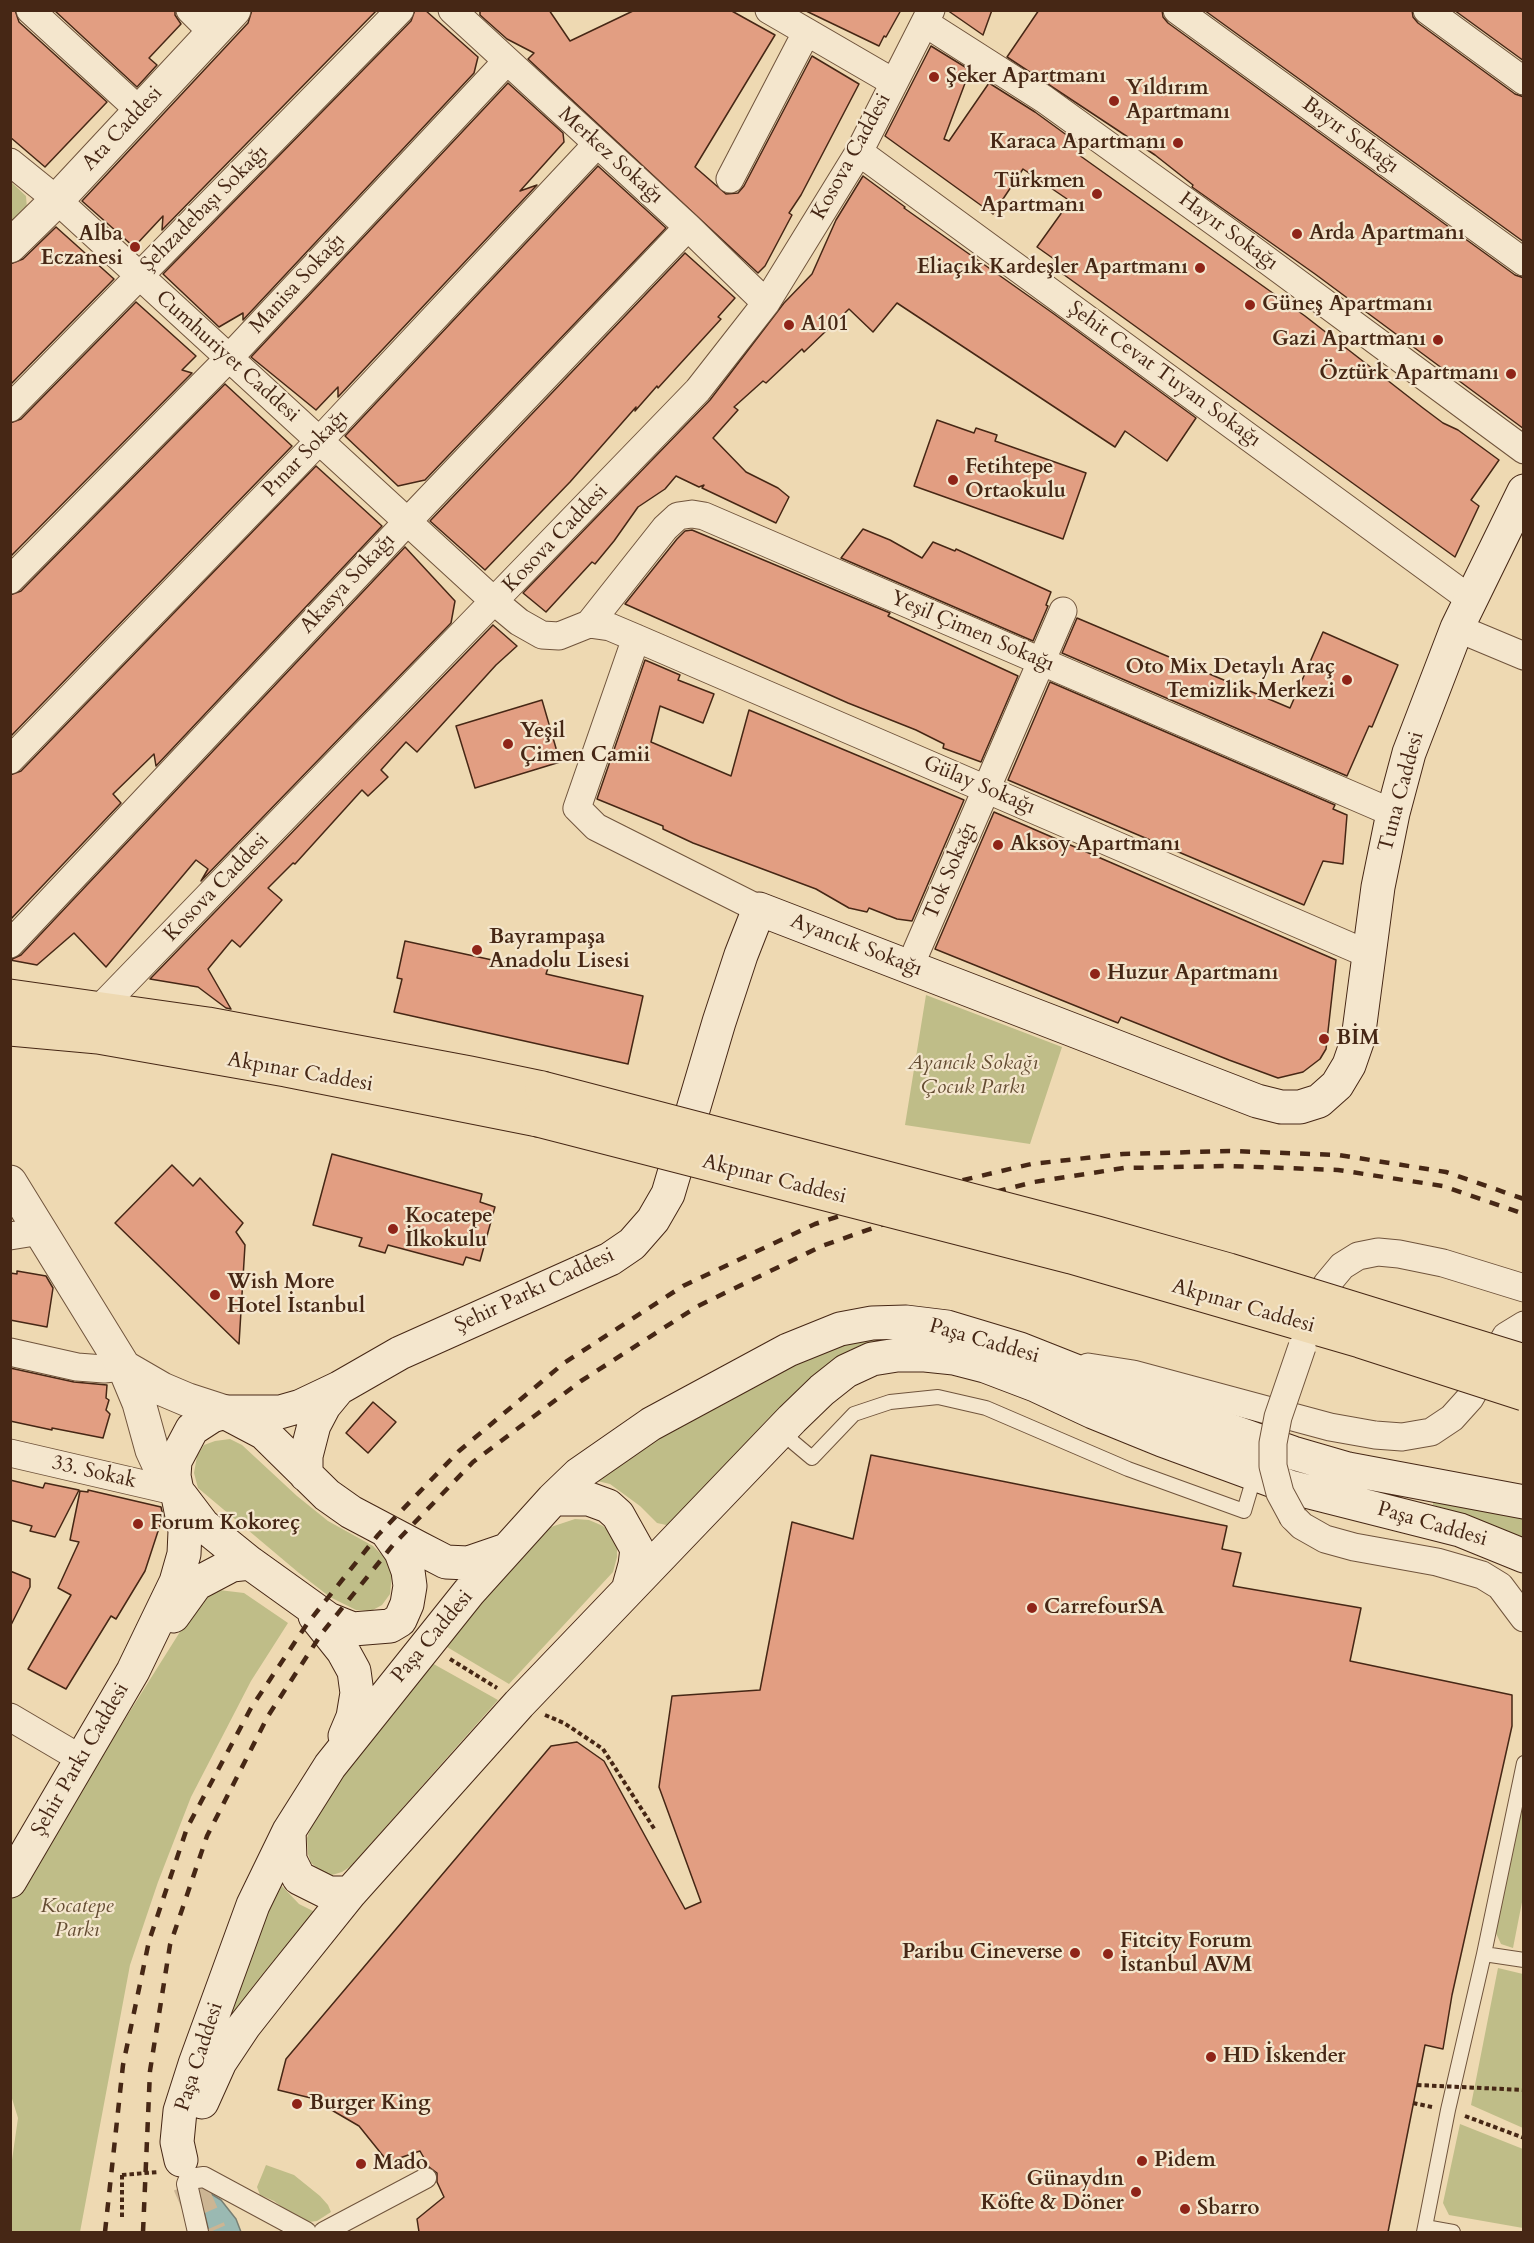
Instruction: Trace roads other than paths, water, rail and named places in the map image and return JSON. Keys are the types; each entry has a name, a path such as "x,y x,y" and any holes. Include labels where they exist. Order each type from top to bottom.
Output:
{"main road":[{"name":"Ata Caddesi","path":"10,246 57,200 224,22"},
{"name":"Tuna Caddesi","path":"1319,1101 1337,1085 1349,1065 1355,1047 1363,1005 1368,954 1393,813 1409,753 1463,614 1524,491"},
{"name":"Ayancık Sokağı","path":"759,909 1257,1101 1281,1107 1300,1107 1319,1101"},
{"name":"Şehir Parkı Caddesi","path":"10,1881 134,1671 176,1582 184,1554 185,1531 174,1468 181,1446 192,1429 212,1416 225,1412 280,1412 301,1406 339,1388 400,1353 610,1259 632,1244 653,1220 668,1194 719,1022 759,909"},
{"name":"Akpınar Caddesi","path":"10,996 101,1007 282,1037 470,1072 540,1104 1327,1331 1524,1394"},
{"name":"Akpınar Caddesi","path":"10,1029 98,1037 372,1086 540,1104 1108,1236 1350,1306 1524,1361"},
{"path":"10,1182 26,1233 124,1367 139,1403 152,1450 164,1476 178,1492"},
{"name":"Paşa Caddesi","path":"1524,1502 1348,1469 1293,1453 1187,1415 1020,1349 947,1327 906,1322 872,1323 840,1329 788,1350 651,1424 579,1474 506,1550 427,1643 330,1766 289,1832 253,1905 180,2111 177,2142 181,2160 219,2062 250,2018 350,1893 519,1704 780,1431 822,1390 846,1371 872,1359 925,1354 985,1366 1035,1385 1152,1436 1290,1487 1460,1530 1524,1556"},
{"path":"124,1367 162,1389 225,1412"},
{"name":"Şehir Parkı Caddesi","path":"306,1475 308,1449 314,1425 324,1406 339,1388"},
{"name":"Şehir Parkı Caddesi","path":"178,1492 202,1525 302,1602 328,1619 352,1629 390,1626 400,1620 407,1604 410,1586 408,1570 401,1552 387,1532 327,1496 264,1433 225,1412"},
{"path":"553,1499 589,1499 608,1506 618,1515 637,1549 628,1590"},
{"path":"387,1532 447,1562 468,1563 506,1550"},
{"name":"Şehir Parkı Caddesi","path":"134,1671 196,1584 232,1565 250,1563"},
{"path":"302,1602 331,1633 354,1671 357,1693 353,1717 330,1766"},
{"path":"289,1832 290,1860 299,1878 328,1893 350,1893"}],"street":[{"path":"30,10 140,111"},
{"path":"190,10 224,22"},
{"name":"Şehzadebaşı Sokağı","path":"10,408 400,10"},
{"name":"Merkez Sokağı","path":"452,10 688,227 766,303"},
{"path":"770,10 893,82"},
{"name":"Bayır Sokağı","path":"1177,10 1524,262"},
{"path":"1427,10 1524,81"},
{"name":"Kosova Caddesi","path":"101,1007 698,390 766,303 859,152 928,17"},
{"name":"Hayır Sokağı","path":"928,17 1245,244 1524,450"},
{"path":"730,179 806,33"},
{"name":"Manisa Sokağı","path":"10,580 228,359 507,62"},
{"name":"Pınar Sokağı","path":"10,760 319,441 597,144"},
{"name":"Şehit Cevat Tuyan Sokağı","path":"859,152 1463,614 1524,656"},
{"name":"Cumhuriyet Caddesi","path":"10,162 57,200 228,359 519,622 542,635 559,636 589,624"},
{"name":"Akasya Sokağı","path":"10,944 688,227"},
{"name":"Yeşil Çimen Sokağı","path":"589,624 665,528 678,516 692,514 704,516 1393,813"},
{"name":"Tok Sokağı","path":"910,966 1063,611"},
{"name":"Gülay Sokağı","path":"589,624 610,627 636,638 1368,954"},
{"name":"Ayancık Sokağı","path":"636,638 577,808 596,827 759,909"},
{"path":"1524,1288 1443,1263 1399,1254 1378,1252 1358,1256 1342,1266 1327,1284 1278,1417 1273,1443 1273,1466 1280,1493 1293,1517 1302,1526 1324,1539 1437,1562 1482,1575 1500,1586 1524,1618"},
{"path":"1058,1363 1133,1374 1330,1427 1402,1437 1431,1432 1452,1418 1470,1398 1506,1336 1524,1325"},
{"path":"10,1352 77,1367 104,1369 124,1367"},
{"name":"33. Sokak","path":"10,1453 178,1492"},
{"path":"10,1717 83,1760"},
{"path":"198,2232 187,2184 189,2179 204,2176 306,2232"},
{"path":"324,2232 351,2226 426,2178"}],"lane":[{"path":"780,1431 812,1458 854,1414 890,1402 938,1397 986,1408 1128,1469 1244,1511 1255,1474"},
{"path":"1453,2232 1424,2230 1524,1763"},
{"path":"1484,1954 1524,1960"}],"water":[{"path":"199,2190 208,2192 221,2200 236,2219 241,2232 209,2232"}],"tunnel":[{"path":"189,2184 210,2232"}],"railway":[{"path":"105,2232 123,2065 149,1941 187,1828 251,1708 307,1624 378,1535 459,1451 564,1363 683,1286 815,1224 921,1190 1031,1164 1123,1154 1230,1151 1339,1155 1446,1172 1524,1199"},
{"path":"143,2232 150,2071 170,1945 207,1836 268,1716 322,1633 393,1545 473,1462 581,1381 698,1306 822,1246 927,1209 1034,1182 1124,1168 1230,1166 1338,1170 1443,1186 1524,1214"}],"place":[{"name":"Şeker Apartmanı","path":"934,77"},
{"name":"Yıldırım Apartmanı","path":"1114,101"},
{"name":"Karaca Apartmanı","path":"1178,143"},
{"name":"Türkmen Apartmanı","path":"1097,194"},
{"name":"Arda Apartmanı","path":"1297,234"},
{"name":"Alba Eczanesi","path":"135,247"},
{"name":"Eliaçık Kardeşler Apartmanı","path":"1200,268"},
{"name":"Güneş Apartmanı","path":"1250,305"},
{"name":"A101","path":"789,325"},
{"name":"Gazi Apartmanı","path":"1438,340"},
{"name":"Öztürk Apartmanı","path":"1511,374"},
{"name":"Fetihtepe Ortaokulu","path":"953,480"},
{"name":"Oto Mix Detaylı Araç Temizlik Merkezi","path":"1347,680"},
{"name":"Yeşil Çimen Camii","path":"508,744"},
{"name":"Aksoy Apartmanı","path":"998,845"},
{"name":"Bayrampaşa Anadolu Lisesi","path":"477,950"},
{"name":"Huzur Apartmanı","path":"1095,974"},
{"name":"BİM","path":"1324,1039"},
{"name":"Kocatepe İlkokulu","path":"393,1229"},
{"name":"Wish More Hotel İstanbul","path":"215,1295"},
{"name":"Forum Kokoreç","path":"138,1524"},
{"name":"CarrefourSA","path":"1032,1608"},
{"name":"Paribu Cineverse","path":"1075,1953"},
{"name":"Fitcity Forum İstanbul AVM","path":"1108,1954"},
{"name":"HD İskender","path":"1211,2057"},
{"name":"Burger King","path":"297,2104"},
{"name":"Pidem","path":"1142,2161"},
{"name":"Mado","path":"361,2164"},
{"name":"Günaydın Köfte & Döner","path":"1136,2192"},
{"name":"Sbarro","path":"1185,2209"}],"park label":[{"name":"Ayancık Sokağı Çocuk Parkı","path":"973,1076"},
{"name":"Kocatepe Parkı","path":"77,1919"}]}
